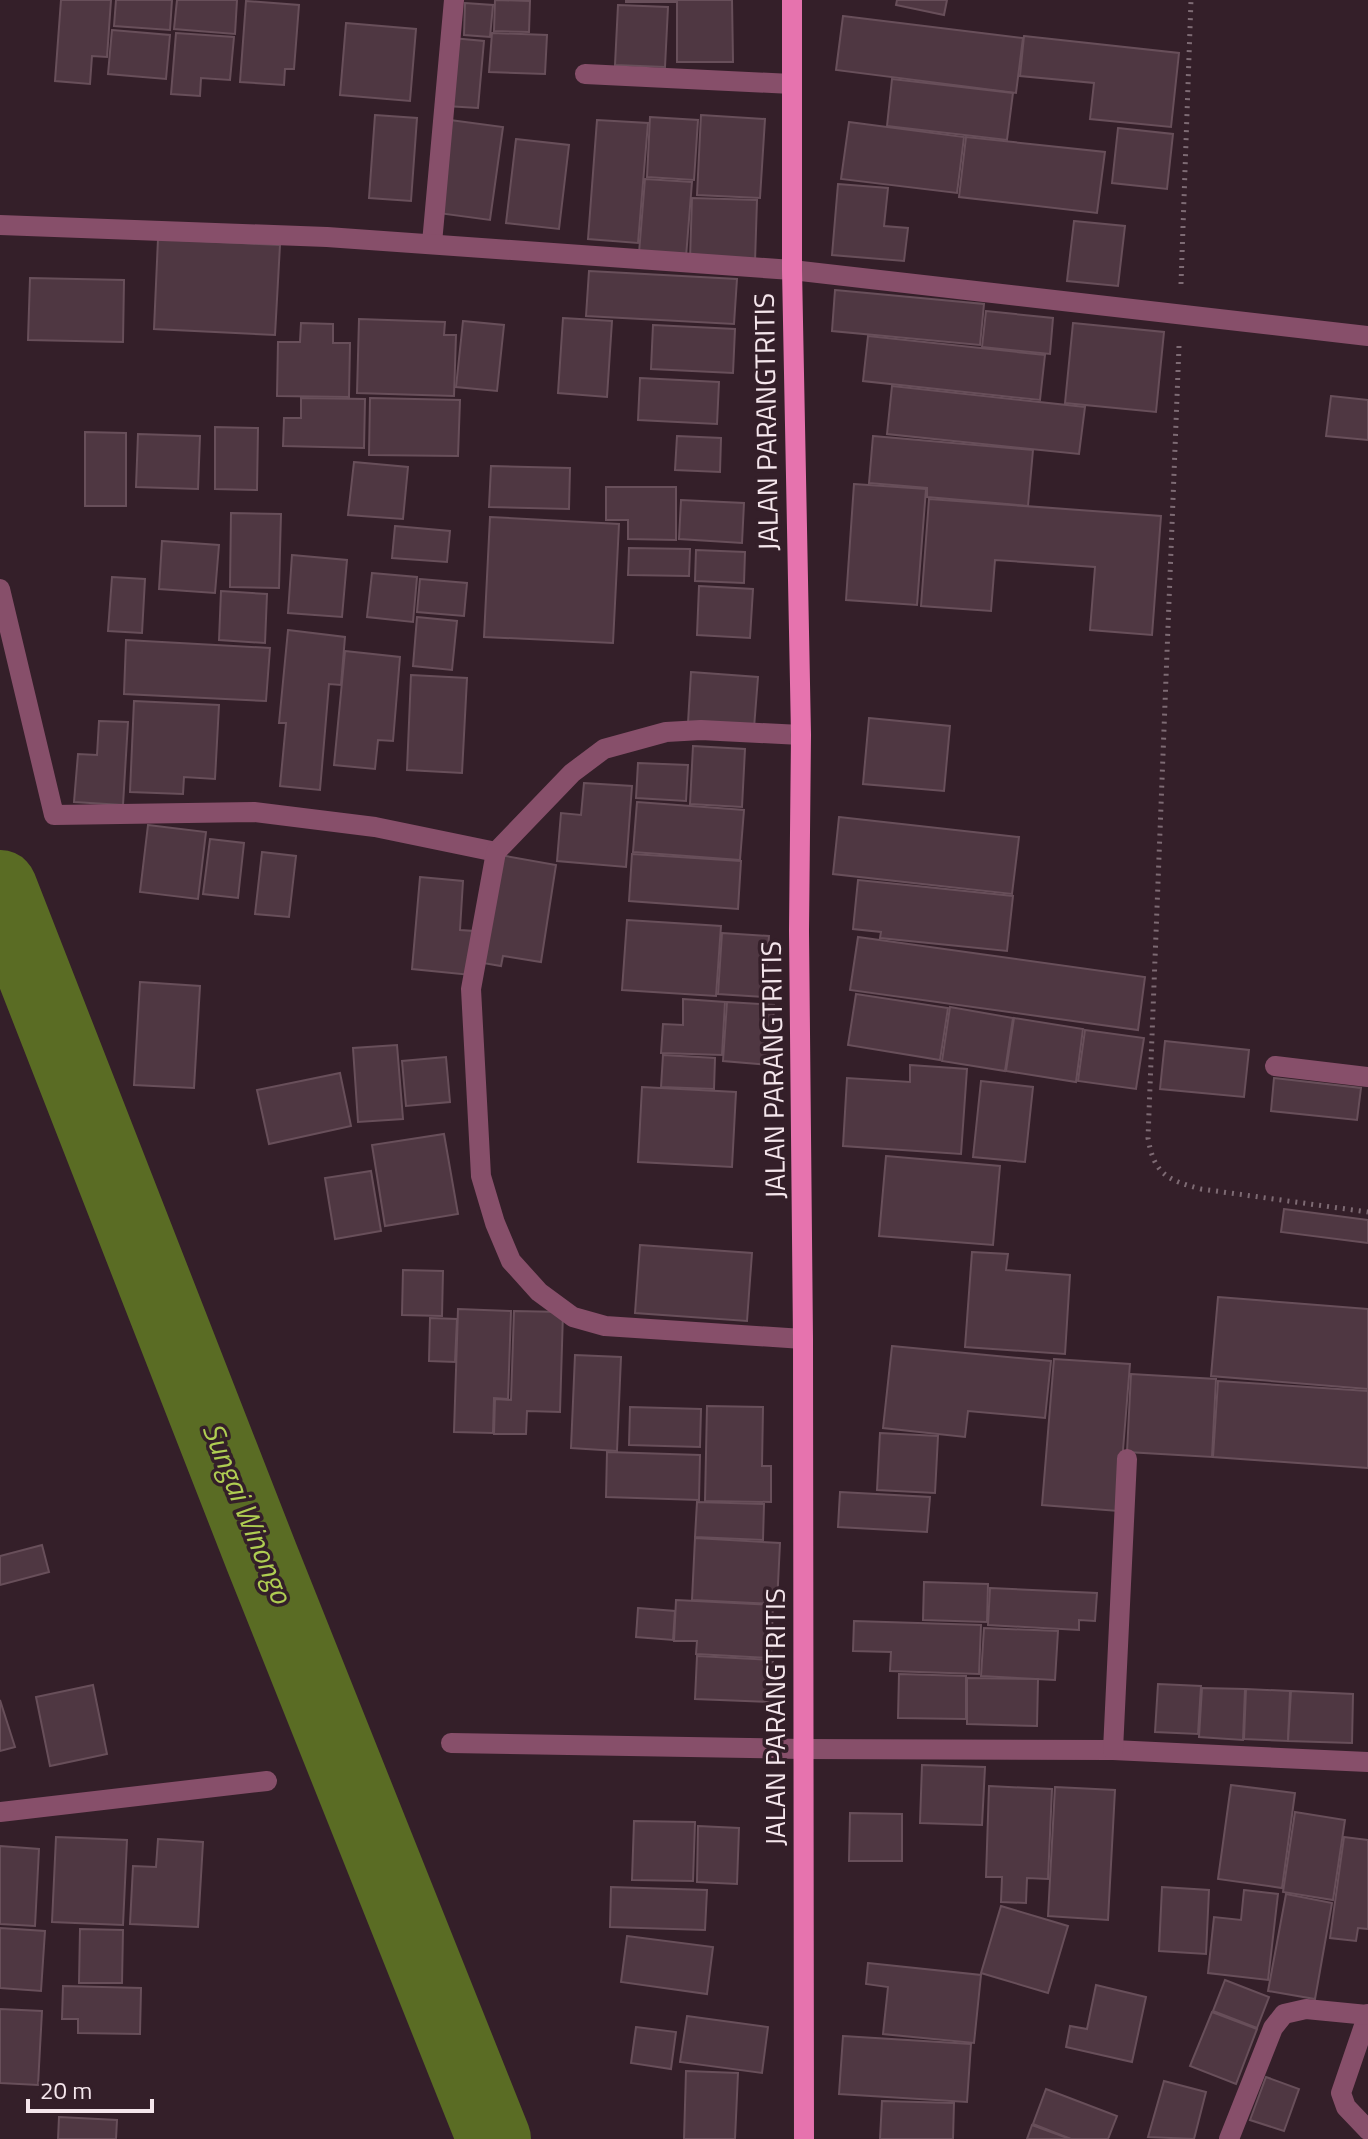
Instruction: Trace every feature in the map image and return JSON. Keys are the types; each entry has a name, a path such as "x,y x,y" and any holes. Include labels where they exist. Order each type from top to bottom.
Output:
{"main road":[{"name":"JALAN PARANGTRITIS","path":"792,0 792,270 801,735 799,931 804,2139"}],"street":[{"path":"432,243 454,0"},
{"path":"585,74 792,84"},
{"path":"0,225 432,243 792,270 1180,317 1368,336"},
{"path":"0,589 54,815 254,812 375,827 496,852"},
{"path":"801,735 701,730 666,732 604,749 572,773 496,852 471,989 481,1176 495,1223 511,1261 539,1292 573,1317 605,1326 803,1339"},
{"path":"1275,1066 1368,1077"},
{"path":"1113,1750 1127,1459"},
{"path":"451,1743 1113,1750 1368,1762"},
{"path":"0,1812 267,1781"},
{"path":"1229,2139 1273,2028 1284,2014 1306,2009 1368,2014 1341,2093 1346,2107 1368,2130"}],"path":[{"path":"1191,0 1148,1138 1151,1157 1163,1174 1177,1183 1368,1212"}],"building":[{"path":"61,0 111,0 107,57 92,56 90,84 55,81"},
{"path":"116,0 172,0 170,30 114,26"},
{"path":"177,0 237,0 235,34 174,29"},
{"path":"495,0 530,1 529,32 494,31"},
{"path":"626,0 732,0 733,62 677,62 677,2"},
{"path":"897,0 947,0 944,15 896,5"},
{"path":"246,1 299,5 294,69 285,69 284,85 240,82"},
{"path":"465,3 493,5 490,37 464,35"},
{"path":"618,5 668,7 665,67 615,65"},
{"path":"843,16 1023,38 1016,93 836,70"},
{"path":"346,23 416,29 410,101 340,95"},
{"path":"112,30 170,35 166,79 108,74"},
{"path":"176,33 234,37 230,80 201,78 200,96 171,94"},
{"path":"492,33 547,35 545,74 489,72"},
{"path":"1024,36 1179,53 1171,127 1090,119 1094,83 1020,76"},
{"path":"452,38 484,41 478,108 446,106"},
{"path":"892,79 1013,93 1007,140 887,126"},
{"path":"375,115 417,118 411,201 369,198"},
{"path":"701,115 765,119 760,198 697,195"},
{"path":"650,117 698,120 694,180 647,177"},
{"path":"450,120 503,127 490,220 438,213"},
{"path":"597,120 648,123 638,243 588,239"},
{"path":"849,122 964,137 957,193 841,179"},
{"path":"1118,128 1173,134 1167,189 1112,183"},
{"path":"966,137 1105,152 1097,213 959,197"},
{"path":"516,139 569,145 559,229 506,223"},
{"path":"645,179 692,182 686,257 639,253"},
{"path":"838,184 888,188 884,226 908,228 904,261 832,255"},
{"path":"692,198 757,200 755,262 690,259"},
{"path":"1074,221 1125,226 1118,286 1067,281"},
{"path":"158,239 280,245 275,335 154,329"},
{"path":"589,271 737,279 734,324 586,316"},
{"path":"30,278 124,280 123,342 28,340"},
{"path":"835,290 984,304 980,345 832,331"},
{"path":"986,311 1053,318 1050,354 982,347"},
{"path":"563,318 612,321 607,397 558,393"},
{"path":"359,319 445,322 444,335 456,335 454,396 357,393"},
{"path":"463,321 504,325 497,391 456,387"},
{"path":"301,323 333,324 333,343 350,343 349,397 277,396 278,342 300,342"},
{"path":"1073,323 1164,332 1156,412 1065,403"},
{"path":"653,325 735,329 733,373 651,369"},
{"path":"868,336 1045,355 1040,400 863,381"},
{"path":"640,378 719,382 717,424 638,420"},
{"path":"892,386 1085,407 1079,454 887,434"},
{"path":"1331,396 1368,400 1368,440 1326,436"},
{"path":"301,398 365,399 364,448 283,446 284,418 301,418"},
{"path":"370,398 460,400 458,456 369,455"},
{"path":"215,427 258,428 257,490 215,489"},
{"path":"85,432 126,433 126,506 85,506"},
{"path":"138,434 200,436 198,489 136,487"},
{"path":"677,436 721,438 720,472 675,470"},
{"path":"873,436 1033,450 1028,506 927,497 927,488 869,483"},
{"path":"354,462 408,467 403,519 348,515"},
{"path":"491,466 570,468 569,509 489,507"},
{"path":"854,484 926,489 917,605 846,600"},
{"path":"606,487 676,487 676,540 628,539 628,520 606,520"},
{"path":"929,499 1161,516 1152,635 1090,630 1095,567 995,560 991,611 921,606"},
{"path":"681,500 744,503 742,543 679,539"},
{"path":"231,513 281,514 279,588 230,587"},
{"path":"490,517 619,524 613,643 484,637"},
{"path":"395,526 450,531 447,562 392,558"},
{"path":"162,541 219,545 215,593 159,589"},
{"path":"629,548 690,549 689,576 628,575"},
{"path":"696,550 745,552 744,583 695,581"},
{"path":"292,555 347,560 342,617 288,613"},
{"path":"372,573 417,577 413,622 367,617"},
{"path":"112,577 145,579 142,633 108,631"},
{"path":"420,579 467,583 464,616 417,612"},
{"path":"699,586 753,589 750,638 697,635"},
{"path":"221,591 267,594 265,643 219,640"},
{"path":"417,617 457,621 452,670 413,666"},
{"path":"288,630 345,637 341,685 329,684 320,790 280,786 286,723 279,723"},
{"path":"126,640 270,648 266,701 124,694"},
{"path":"345,651 400,657 393,741 378,740 375,769 334,765"},
{"path":"691,672 758,677 754,728 688,723"},
{"path":"411,675 467,678 462,773 407,770"},
{"path":"134,701 219,705 215,779 184,777 183,794 130,792"},
{"path":"869,718 950,726 944,791 863,784"},
{"path":"99,721 128,722 123,805 74,802 78,754 97,755"},
{"path":"693,746 745,749 742,807 690,804"},
{"path":"638,763 688,765 686,801 636,798"},
{"path":"584,783 632,786 626,867 557,861 561,813 581,815"},
{"path":"637,802 744,810 740,860 633,852"},
{"path":"839,817 1019,837 1012,894 833,874"},
{"path":"148,825 206,832 198,899 140,892"},
{"path":"210,839 244,843 238,898 203,894"},
{"path":"262,852 296,856 289,917 255,914"},
{"path":"632,854 741,861 738,909 629,901"},
{"path":"500,855 556,865 541,962 503,956 501,966 483,963"},
{"path":"420,877 463,881 460,930 474,931 471,975 412,969"},
{"path":"858,880 1013,896 1007,951 880,938 881,932 853,929"},
{"path":"627,920 721,926 716,996 622,990"},
{"path":"722,933 769,936 764,997 718,994"},
{"path":"858,937 1145,977 1138,1030 850,990"},
{"path":"140,982 200,986 194,1088 134,1085"},
{"path":"856,994 948,1008 940,1060 848,1045"},
{"path":"683,999 725,1002 722,1055 661,1053 663,1024 683,1025"},
{"path":"727,1002 774,1005 771,1065 723,1061"},
{"path":"950,1007 1013,1018 1005,1071 942,1061"},
{"path":"1014,1018 1083,1029 1076,1082 1006,1071"},
{"path":"1085,1030 1144,1038 1136,1089 1078,1081"},
{"path":"1165,1041 1249,1050 1244,1097 1160,1089"},
{"path":"397,1045 403,1119 358,1122 353,1048"},
{"path":"663,1055 715,1058 714,1089 661,1087"},
{"path":"446,1057 450,1102 406,1106 402,1061"},
{"path":"910,1065 967,1069 961,1154 843,1146 847,1078 910,1082"},
{"path":"340,1073 351,1126 269,1144 257,1090"},
{"path":"1274,1078 1361,1088 1357,1120 1271,1111"},
{"path":"981,1081 1033,1087 1025,1162 973,1157"},
{"path":"642,1087 736,1092 732,1167 638,1162"},
{"path":"444,1134 458,1214 385,1226 372,1145"},
{"path":"886,1156 1000,1166 993,1245 879,1236"},
{"path":"371,1171 381,1231 335,1239 325,1178"},
{"path":"1284,1209 1368,1220 1368,1243 1281,1232"},
{"path":"640,1245 752,1253 747,1321 635,1313"},
{"path":"972,1252 1008,1254 1006,1270 1070,1275 1065,1354 965,1347"},
{"path":"403,1270 443,1271 442,1316 402,1315"},
{"path":"1218,1297 1368,1309 1368,1389 1211,1376"},
{"path":"458,1309 511,1311 508,1399 494,1398 493,1433 454,1432"},
{"path":"514,1311 563,1312 560,1412 527,1411 526,1434 494,1434 495,1399 511,1400"},
{"path":"430,1318 457,1319 455,1362 429,1361"},
{"path":"892,1346 1051,1361 1045,1418 968,1411 965,1437 883,1428"},
{"path":"575,1355 621,1357 617,1451 571,1448"},
{"path":"1054,1359 1130,1364 1118,1511 1042,1505"},
{"path":"1131,1374 1216,1379 1212,1457 1127,1452"},
{"path":"1218,1381 1368,1391 1368,1468 1213,1457"},
{"path":"707,1406 763,1407 762,1466 771,1466 771,1502 705,1501"},
{"path":"630,1407 701,1409 700,1447 629,1445"},
{"path":"880,1433 938,1436 935,1493 877,1490"},
{"path":"607,1452 700,1455 699,1500 606,1497"},
{"path":"840,1492 930,1497 927,1532 838,1527"},
{"path":"697,1502 764,1504 763,1540 695,1537"},
{"path":"695,1538 780,1543 777,1604 692,1600"},
{"path":"42,1545 49,1572 0,1585 0,1556"},
{"path":"924,1582 988,1584 987,1622 923,1620"},
{"path":"990,1588 1097,1593 1095,1621 1079,1620 1079,1630 988,1625"},
{"path":"676,1600 773,1605 771,1658 696,1654 697,1641 674,1641"},
{"path":"638,1608 675,1611 673,1640 636,1637"},
{"path":"854,1621 981,1625 979,1674 890,1671 891,1652 853,1651"},
{"path":"984,1628 1058,1631 1055,1680 981,1676"},
{"path":"697,1656 773,1660 772,1702 695,1699"},
{"path":"899,1674 966,1676 966,1719 898,1718"},
{"path":"967,1678 1038,1679 1037,1726 967,1724"},
{"path":"1158,1684 1201,1686 1198,1734 1155,1732"},
{"path":"93,1685 107,1754 50,1766 36,1697"},
{"path":"1202,1688 1245,1689 1243,1740 1199,1737"},
{"path":"1246,1689 1290,1691 1288,1741 1244,1739"},
{"path":"1291,1691 1353,1694 1352,1743 1288,1741"},
{"path":"0,1700 15,1747 0,1751"},
{"path":"922,1765 985,1767 982,1825 920,1823"},
{"path":"1231,1785 1295,1793 1282,1888 1218,1879"},
{"path":"989,1786 1052,1789 1048,1879 1027,1878 1026,1903 1001,1902 1002,1877 986,1877"},
{"path":"1055,1787 1115,1790 1108,1920 1048,1916"},
{"path":"1295,1812 1345,1820 1333,1900 1283,1892"},
{"path":"850,1813 902,1814 902,1861 849,1861"},
{"path":"634,1821 695,1822 693,1881 632,1880"},
{"path":"698,1826 739,1828 737,1884 697,1882"},
{"path":"56,1837 127,1840 123,1925 52,1922"},
{"path":"1344,1837 1368,1840 1368,1929 1358,1928 1356,1941 1330,1938"},
{"path":"158,1839 203,1842 198,1927 130,1924 133,1866 156,1867"},
{"path":"0,1846 39,1849 35,1926 0,1924"},
{"path":"611,1887 707,1890 705,1930 610,1927"},
{"path":"1162,1887 1209,1890 1206,1954 1159,1951"},
{"path":"1244,1890 1278,1894 1268,1980 1208,1973 1214,1917 1241,1920"},
{"path":"1286,1894 1332,1903 1315,1999 1268,1991"},
{"path":"1001,1906 1068,1926 1048,1993 981,1973"},
{"path":"0,1928 45,1931 41,1991 0,1988"},
{"path":"80,1929 123,1930 122,1983 79,1983"},
{"path":"627,1936 713,1947 707,1994 621,1982"},
{"path":"868,1963 981,1975 974,2043 883,2034 888,1987 866,1984"},
{"path":"1225,1980 1269,1997 1257,2028 1213,2011"},
{"path":"1096,1985 1146,1997 1132,2062 1066,2047 1070,2026 1087,2029"},
{"path":"63,1986 141,1988 140,2034 78,2033 78,2019 62,2019"},
{"path":"0,2009 42,2011 38,2085 0,2083"},
{"path":"1212,2012 1257,2029 1236,2084 1190,2066"},
{"path":"687,2016 768,2027 762,2073 680,2062"},
{"path":"636,2027 676,2032 671,2069 631,2063"},
{"path":"843,2036 971,2044 967,2102 839,2094"},
{"path":"686,2071 738,2073 735,2139 684,2139"},
{"path":"1266,2077 1299,2089 1284,2131 1250,2120"},
{"path":"1164,2081 1206,2092 1194,2139 1148,2137"},
{"path":"1046,2089 1117,2116 1108,2139 1071,2139 1033,2124"},
{"path":"882,2101 954,2103 953,2139 880,2139"},
{"path":"59,2117 117,2120 116,2139 58,2139"},
{"path":"1032,2125 1070,2139 1027,2139"}],"waterway":[{"name":"Sungai Winongo","path":"0,887 262,1558 494,2139"}]}
